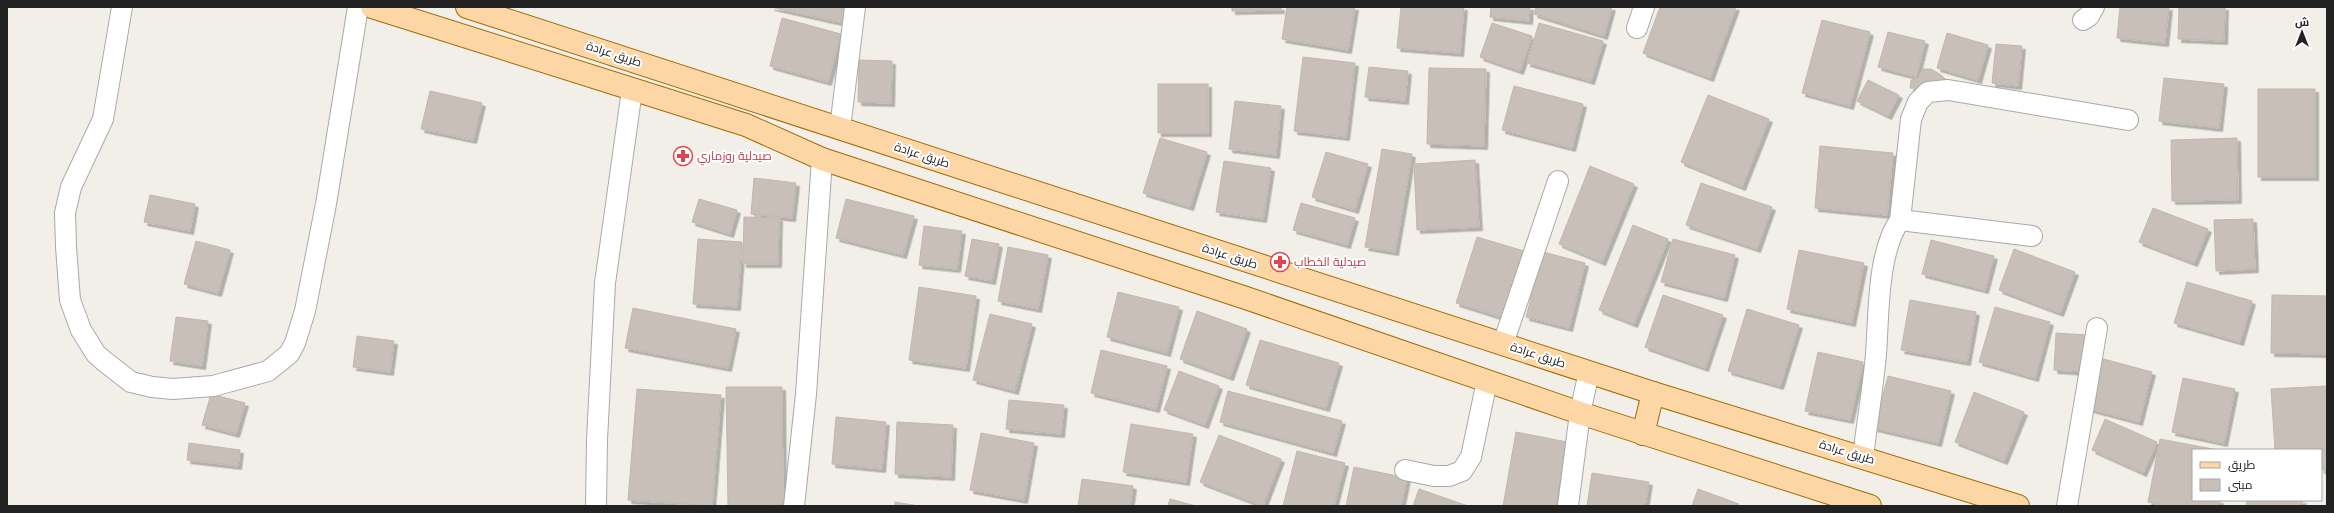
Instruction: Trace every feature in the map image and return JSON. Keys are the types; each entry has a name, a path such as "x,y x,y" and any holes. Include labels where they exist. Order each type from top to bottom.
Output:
{"main road":[{"path":"372,7 632,90 746,124 822,159 1260,302 1643,434 1870,506"},
{"name":"طريق عرادة","path":"467,7 1653,393 2018,506"},
{"path":"1643,434 1653,393"}],"street":[{"path":"122,7 103,119 71,187 65,213 70,300 82,330 96,354 117,373 132,382 152,387 192,389 213,386 268,371 289,354 295,343 305,311 326,204 358,7"},
{"path":"840,128 855,7"},
{"path":"1637,28 1644,7"},
{"path":"596,506 597,440 605,283 632,90"},
{"path":"1863,457 1876,354 1878,304 1892,233 1900,220 1911,119 1918,102 1928,92 1948,90 2128,120"},
{"path":"794,506 806,394 822,159"},
{"path":"1503,344 1558,181"},
{"path":"1900,220 2032,236"},
{"path":"2067,506 2097,328"},
{"path":"1568,506 1580,413 1589,372"},
{"path":"1404,470 1434,476 1448,476 1462,471 1471,457 1487,381"}],"building":[{"path":"771,7 847,7 843,23"},
{"path":"1232,7 1281,7 1281,10 1232,11"},
{"path":"1287,7 1355,7 1348,50 1282,39"},
{"path":"1401,7 1464,7 1460,53 1397,48"},
{"path":"1491,7 1530,7 1529,21 1490,17"},
{"path":"1536,7 1612,7 1604,36 1534,14"},
{"path":"1660,7 1736,7 1710,78 1643,53"},
{"path":"2120,7 2169,7 2165,43 2117,38"},
{"path":"2179,7 2225,7 2224,41 2178,39"},
{"path":"782,18 841,34 828,82 770,66"},
{"path":"1822,20 1870,32 1850,106 1802,93"},
{"path":"1492,23 1532,36 1520,71 1480,57"},
{"path":"1539,23 1603,41 1591,81 1527,63"},
{"path":"1888,32 1925,41 1916,77 1878,67"},
{"path":"1947,33 1988,45 1978,80 1937,68"},
{"path":"1996,44 2022,46 2018,86 1992,83"},
{"path":"1303,57 1355,63 1346,137 1294,131"},
{"path":"859,60 892,61 891,103 858,102"},
{"path":"1369,67 1408,71 1405,101 1365,97"},
{"path":"1429,68 1486,69 1484,146 1427,144"},
{"path":"1923,69 1931,69 1941,75 1948,82 1948,88 1910,88 1911,80 1918,79"},
{"path":"2164,78 2224,84 2219,128 2159,121"},
{"path":"1868,80 1899,95 1888,116 1857,101"},
{"path":"1158,84 1208,84 1208,133 1158,133"},
{"path":"1514,86 1583,104 1572,148 1502,130"},
{"path":"2258,89 2315,89 2315,177 2258,177"},
{"path":"430,91 482,103 473,140 421,129"},
{"path":"1708,95 1769,119 1742,187 1681,162"},
{"path":"1235,101 1281,106 1276,155 1229,149"},
{"path":"1160,138 1207,152 1190,207 1143,193"},
{"path":"2237,138 2238,200 2172,201 2171,140"},
{"path":"1820,146 1893,153 1887,215 1815,208"},
{"path":"1382,149 1412,154 1395,252 1365,247"},
{"path":"1326,152 1368,164 1355,210 1312,197"},
{"path":"1475,160 1479,227 1417,230 1414,164"},
{"path":"1224,161 1271,168 1263,219 1216,212"},
{"path":"1590,166 1634,184 1602,262 1559,244"},
{"path":"754,178 796,183 792,218 751,214"},
{"path":"1701,183 1772,207 1757,249 1686,225"},
{"path":"150,195 195,204 190,231 144,222"},
{"path":"699,199 737,210 730,234 692,222"},
{"path":"846,199 914,216 903,255 836,238"},
{"path":"1301,203 1355,218 1347,245 1293,230"},
{"path":"2153,208 2208,229 2194,263 2139,242"},
{"path":"744,217 779,218 778,264 743,264"},
{"path":"2253,219 2255,269 2216,271 2214,220"},
{"path":"1633,225 1668,239 1634,324 1599,310"},
{"path":"924,226 962,231 957,269 919,265"},
{"path":"1477,237 1524,251 1504,318 1456,303"},
{"path":"698,239 742,242 737,307 693,304"},
{"path":"972,239 999,244 992,281 965,276"},
{"path":"1673,239 1735,255 1724,298 1661,282"},
{"path":"1931,240 1994,256 1985,290 1922,274"},
{"path":"196,241 230,250 218,293 184,284"},
{"path":"1008,247 1048,255 1038,309 998,301"},
{"path":"2014,249 2075,272 2060,313 1999,290"},
{"path":"1799,250 1864,263 1852,323 1787,309"},
{"path":"1543,252 1585,263 1569,328 1526,317"},
{"path":"2187,282 2252,301 2240,342 2174,323"},
{"path":"919,287 976,296 966,368 909,360"},
{"path":"1118,292 1179,307 1167,353 1107,337"},
{"path":"1663,295 1723,315 1705,368 1645,347"},
{"path":"2272,295 2327,296 2327,354 2271,353"},
{"path":"1910,300 1976,312 1967,362 1901,350"},
{"path":"1995,307 2050,322 2035,378 1979,362"},
{"path":"633,308 736,329 728,368 625,348"},
{"path":"1747,309 1799,325 1780,386 1728,371"},
{"path":"1197,311 1247,329 1230,377 1180,359"},
{"path":"990,314 1032,324 1015,391 973,380"},
{"path":"176,317 208,321 202,366 170,361"},
{"path":"2056,333 2087,335 2085,372 2054,370"},
{"path":"357,336 394,341 390,372 353,367"},
{"path":"1260,340 1339,363 1326,408 1246,385"},
{"path":"1101,350 1167,366 1156,409 1091,393"},
{"path":"1818,352 1863,362 1850,420 1805,411"},
{"path":"2100,358 2152,372 2139,422 2086,408"},
{"path":"1179,371 1219,386 1205,425 1164,410"},
{"path":"1888,376 1951,391 1938,443 1874,428"},
{"path":"2183,378 2235,389 2224,443 2172,432"},
{"path":"2327,386 2327,470 2322,470 2322,449 2275,449 2271,389"},
{"path":"726,387 782,387 783,505 728,506"},
{"path":"637,389 721,395 712,506 628,500"},
{"path":"1228,391 1342,421 1333,453 1220,422"},
{"path":"1974,392 2024,412 2004,461 1955,442"},
{"path":"211,394 245,403 236,434 202,425"},
{"path":"1009,400 1064,405 1061,434 1006,429"},
{"path":"836,417 886,422 882,469 832,464"},
{"path":"2105,419 2157,442 2143,473 2092,450"},
{"path":"897,422 953,425 951,477 895,474"},
{"path":"1131,424 1193,434 1186,482 1123,472"},
{"path":"1516,432 1567,442 1556,506 1503,506"},
{"path":"981,433 1034,443 1024,500 970,490"},
{"path":"1219,435 1281,459 1263,506 1200,482"},
{"path":"2160,439 2213,449 2192,449 2192,501 2220,501 2219,506 2166,506 2148,502"},
{"path":"189,443 240,450 238,466 187,460"},
{"path":"1297,451 1345,463 1334,506 1283,506"},
{"path":"1354,467 1407,478 1401,506 1346,506"},
{"path":"1592,473 1649,482 1645,506 1587,506"},
{"path":"1082,479 1133,486 1130,506 1078,506"},
{"path":"1419,489 1468,506 1413,506"},
{"path":"1698,489 1739,504 1738,506 1692,506"},
{"path":"1170,499 1196,506 1168,506"},
{"path":"2247,501 2303,501 2301,506 2246,506"},
{"path":"895,502 919,506 895,506"}],"place":[{"name":"صيدلية روزماري","path":"683,156"},
{"name":"صيدلية الخطاب","path":"1280,262"}]}
